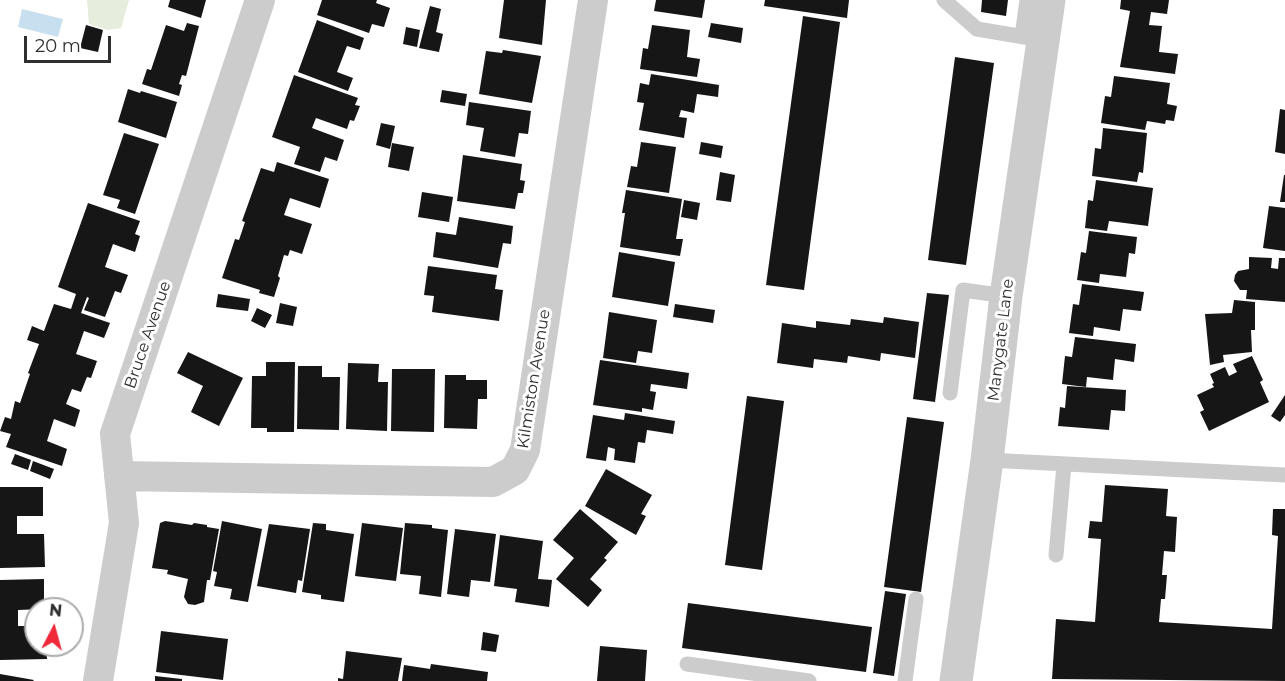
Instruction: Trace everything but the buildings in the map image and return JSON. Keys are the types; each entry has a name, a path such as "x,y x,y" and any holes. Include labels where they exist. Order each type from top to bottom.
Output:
{"street":[{"name":"Bruce Avenue","path":"98,681 124,523 115,434 260,0"},
{"name":"Kilmiston Avenue","path":"119,476 493,482 515,470 525,450 593,0"},
{"name":"Manygate Lane","path":"956,681 987,460 1032,38 1049,0"}],"lane":[{"path":"944,0 977,29 1032,38 1027,0"},
{"path":"950,393 963,290 1006,296"},
{"path":"987,460 1285,475"},
{"path":"1056,555 1064,465"},
{"path":"905,681 916,600"},
{"path":"687,664 809,681"}],"green space":[{"path":"87,0 129,0 121,28 108,30 89,24"}],"water":[{"path":"22,9 63,19 58,37 18,27"}]}
